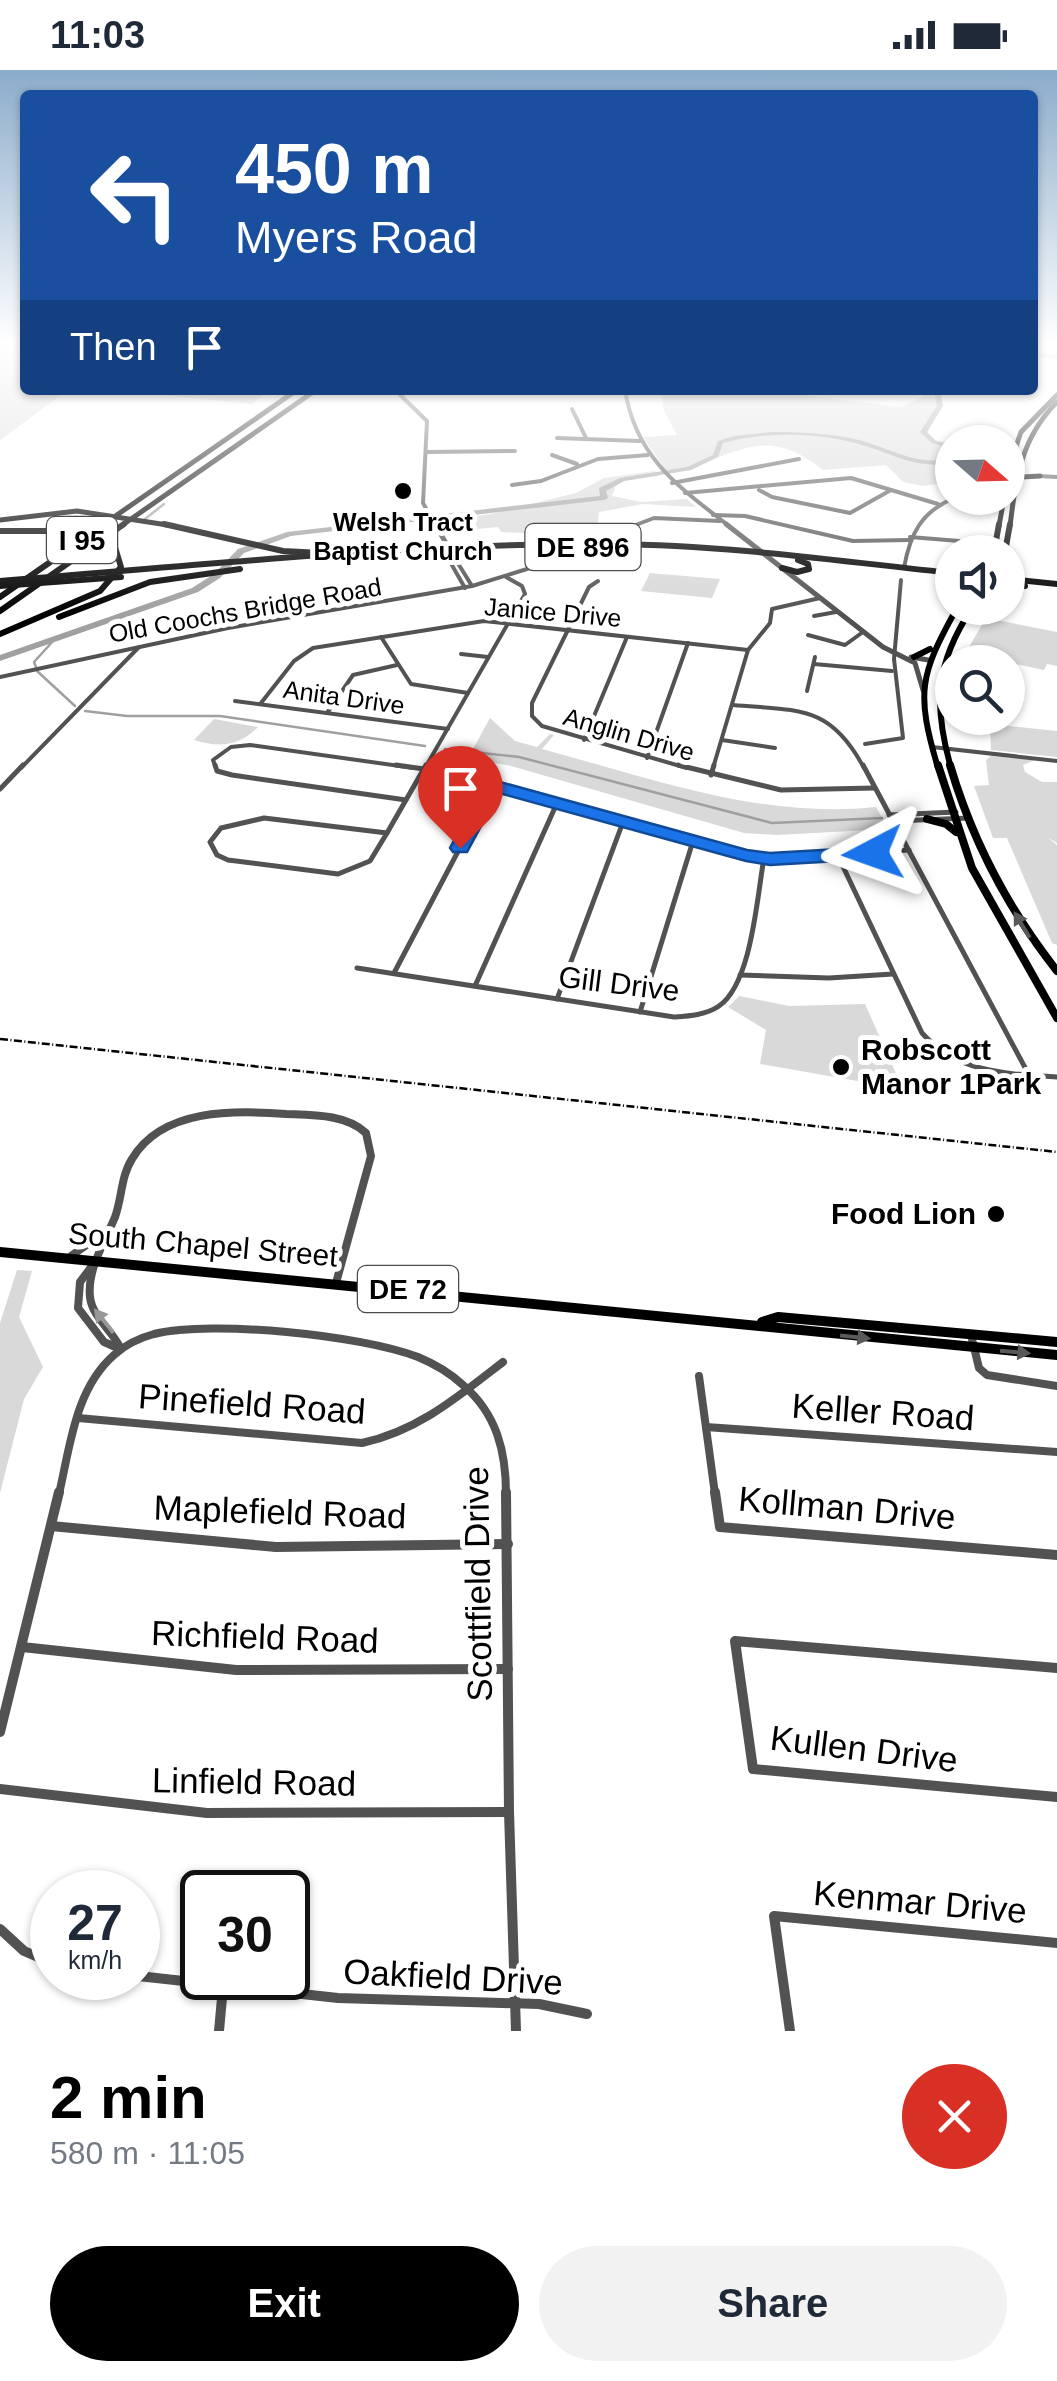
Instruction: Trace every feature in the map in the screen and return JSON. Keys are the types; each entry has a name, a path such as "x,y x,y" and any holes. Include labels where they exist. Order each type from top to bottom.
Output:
{"highway":[{"name":"I 95","path":"0,598 237,433"},
{"name":"I 95","path":"0,611 252,433"},
{"path":"0,520 104,511 162,520 270,548 361,555"},
{"path":"0,531 76,531 115,548 121,567 108,585 89,597 0,637"},
{"path":"0,637 150,582 242,567"},
{"path":"0,583 122,577"}],"main road":[{"path":"1025,472 1040,476"},
{"path":"1025,477 1040,476"},
{"path":"742,537 748,546 742,551"},
{"name":"DE 896","path":"242,567 361,555 632,545 742,551 935,573"},
{"name":"DE 896","path":"242,567 447,551 610,547 766,555 935,573"},
{"path":"424,554 443,556 453,562 469,552"},
{"path":"782,568 798,572 809,569 808,564 798,560"},
{"path":"790,574 801,578 829,564"},
{"path":"122,577 213,570"},
{"path":"75,578 213,570"},
{"path":"1025,583 1057,586"},
{"path":"946,625 932,648 923,690 932,747 958,834 991,905 1057,1018"},
{"path":"914,657 932,648"},
{"path":"928,660 934,663 935,674"},
{"path":"944,735 968,815 1020,923 1057,971"},
{"path":"927,819 946,824 958,834"},
{"name":"South Chapel Street","path":"0,1252 759,1322 778,1318 1057,1342"},
{"name":"South Chapel Street","path":"759,1322 778,1330 1057,1355"}],"street":[{"path":"426,433 422,499 469,587"},
{"path":"583,433 587,440"},
{"path":"636,433 648,455 672,483 790,574"},
{"path":"557,438 640,441"},
{"path":"428,452 515,452"},
{"path":"552,455 578,464"},
{"path":"512,484 542,481 578,464 648,455"},
{"path":"672,483 756,464 799,459"},
{"path":"1025,474 1057,477"},
{"path":"684,493 851,478 935,503"},
{"path":"758,488 772,497 847,514 858,512 892,490"},
{"path":"904,568 909,539 918,520 935,506"},
{"path":"713,515 746,516 853,541 935,540"},
{"path":"632,545 631,528 645,520 720,521"},
{"name":"Old Coochs Bridge Road","path":"0,676 140,646 469,587 553,561"},
{"path":"387,833 252,816 219,828 210,842 217,855 228,860 338,874 370,861 387,833 424,768 448,729 525,592 522,586 506,578"},
{"path":"801,578 836,612 878,643 928,660"},
{"path":"865,744 903,738 890,647 901,580"},
{"name":"Anglin Drive","path":"598,581 589,587 530,710 542,726 647,758 781,790 874,788"},
{"path":"711,774 748,650 770,624 770,613 775,607 820,598"},
{"path":"814,616 836,612"},
{"name":"Janice Drive","path":"261,703 294,661 308,651 470,622 748,650"},
{"path":"808,635 845,645 863,632"},
{"path":"380,636 415,686 468,693"},
{"path":"584,740 627,636"},
{"path":"647,758 688,644"},
{"path":"0,789 140,646"},
{"path":"890,647 916,664 923,690"},
{"path":"461,654 488,658"},
{"path":"892,662 904,658"},
{"path":"808,691 814,660 892,671"},
{"path":"326,713 354,674 397,664"},
{"name":"Anita Drive","path":"235,700 448,729"},
{"path":"733,705 811,715 836,726 847,736 1029,1075"},
{"path":"722,740 774,748"},
{"path":"406,800 232,776 217,771 213,760 230,747 250,745 424,768"},
{"path":"932,747 1057,761"},
{"path":"461,779 764,858 908,850"},
{"path":"394,974 493,786"},
{"path":"475,986 556,803"},
{"path":"891,818 953,815"},
{"path":"891,818 968,815"},
{"path":"557,999 623,822"},
{"path":"640,1012 693,841"},
{"path":"838,856 892,974 922,1033 938,1054 965,1065 1057,1077"},
{"path":"764,858 740,975 829,978 892,974"},
{"name":"Gill Drive","path":"356,968 674,1017 703,1013 726,1000 740,975"},
{"path":"121,1349 104,1342 78,1308 80,1282 96,1260 122,1200 121,1178 127,1164 146,1142 171,1126 202,1115 231,1112 344,1121 363,1130 372,1149 336,1282"},
{"path":"68,1258 110,1228"},
{"path":"96,1260 91,1301 121,1349"},
{"name":"Scottfield Drive","path":"121,1349 150,1334 184,1328 369,1345 428,1361 468,1388 489,1414 503,1448 508,1544 508,1812 516,2031"},
{"path":"971,1335 979,1368 987,1376 1057,1386"},
{"path":"0,1732 78,1418 94,1376 121,1349"},
{"name":"Pinefield Road","path":"78,1418 360,1444 406,1432 503,1362"},
{"name":"Kollman Drive","path":"699,1376 720,1527 1057,1554"},
{"name":"Keller Road","path":"706,1427 1057,1452"},
{"name":"Maplefield Road","path":"51,1526 262,1546 508,1544"},
{"name":"Kullen Drive","path":"1057,1668 735,1641 753,1768 1057,1797"},
{"name":"Richfield Road","path":"22,1647 224,1669 508,1669"},
{"name":"Linfield Road","path":"0,1789 208,1812 508,1812"},
{"name":"Kenmar Drive","path":"790,2031 774,1916 1057,1943"},
{"path":"0,1929 30,1954"},
{"name":"Oakfield Drive","path":"310,1995 556,2005 587,2014"},
{"path":"219,2031 222,2000"}],"shaded area":[{"path":"676,433 923,433 935,440 935,484 903,482 886,465 823,470 781,447 763,446 667,473 643,437"},
{"path":"655,471 658,476 617,482 612,496 641,502 687,499 696,507 643,504 599,512 596,536 501,532 498,527 446,532 439,521 491,514 576,493 604,478"},
{"path":"650,573 720,579 712,598 641,591"},
{"path":"982,625 1022,625 1057,632 1057,666 1047,664 1044,670 1025,666 1025,645 970,645"},
{"path":"490,718 515,741 537,747 550,734 554,735 542,749 708,794 791,807 876,807 888,829 744,833 511,766 468,758"},
{"path":"214,719 258,727 229,744 194,740"},
{"path":"1025,728 1057,731 1057,757 991,750 990,735 1025,735"},
{"path":"991,756 1035,760 1023,765 1025,772 1042,782 1057,782 1057,843 1047,837 1057,845 1057,945 1052,943 1007,838 993,838 974,786 989,785 986,760"},
{"path":"739,996 789,1006 865,1004 903,1089 760,1064 766,1030 728,1007"},
{"path":"17,1270 32,1271 19,1317 43,1367 24,1399 0,1493 0,1323"}],"waterway":[{"path":"924,433 935,442"},
{"path":"0,658 195,590 217,576 241,551 290,534 604,498 602,490 622,479 689,469 716,456 720,442 734,438 771,434 830,437 862,443 914,462 935,463"},
{"path":"145,519 164,504"},
{"path":"36,667 34,662 54,640"},
{"path":"37,671 75,706"},
{"path":"85,711 127,716 220,716 425,746"},
{"path":"445,749 519,757 772,823 882,818"}],"railway":[{"path":"0,1039 1057,1152"}],"place":[{"name":"Welsh Tract Baptist Church","path":"403,491"},
{"name":"Robscott Manor 1Park","path":"841,1067"},
{"name":"Food Lion","path":"996,1214"}],"route":[{"path":"460,848 493,786 746,855 770,859 873,853"}]}
